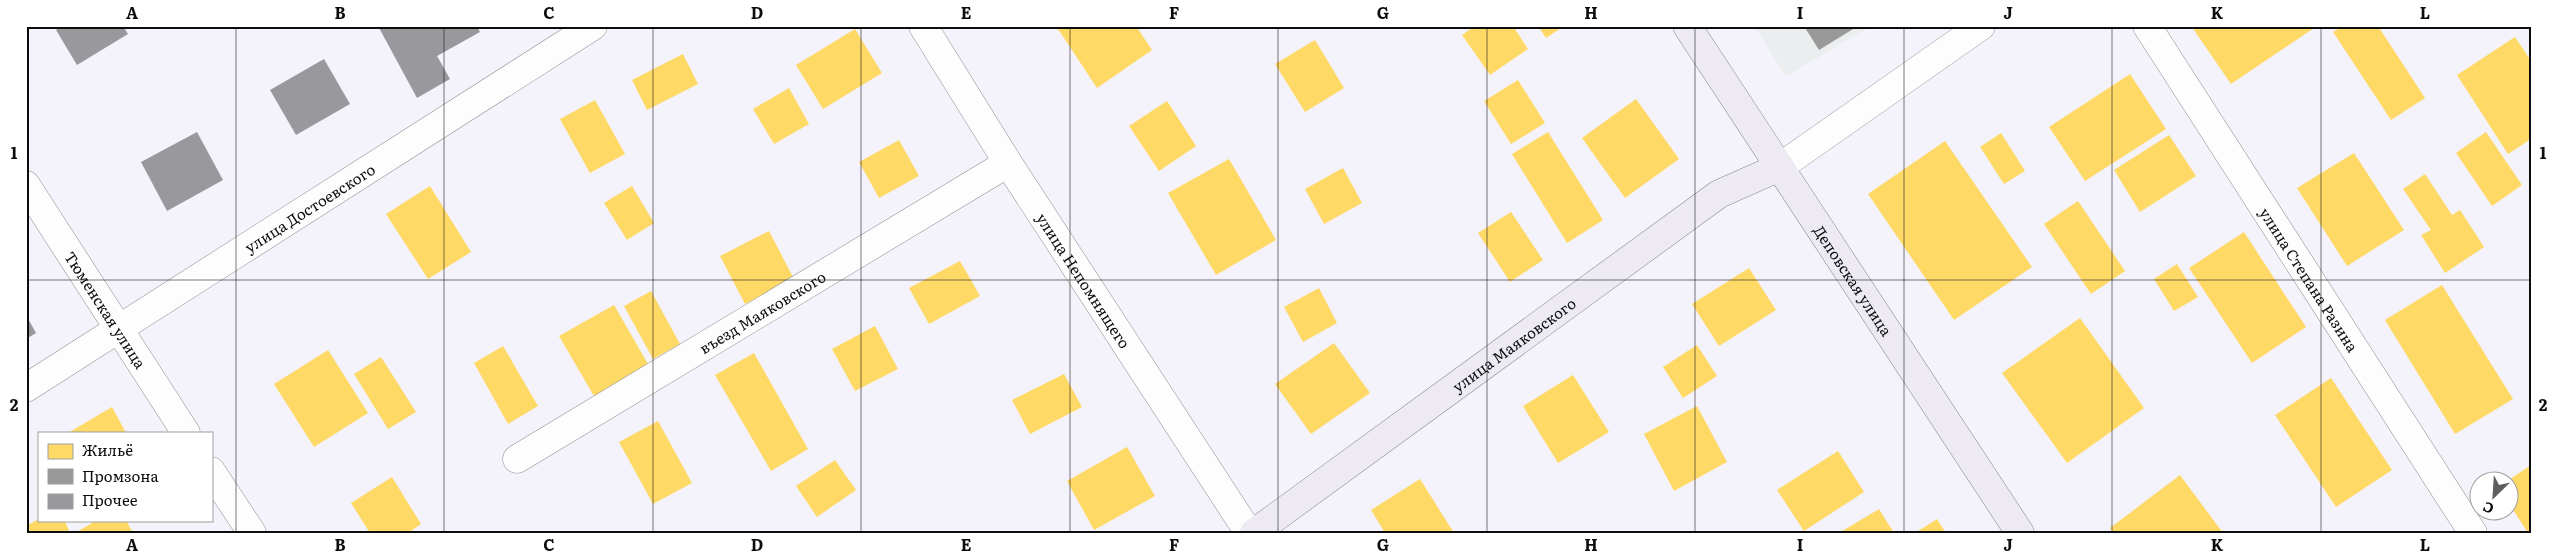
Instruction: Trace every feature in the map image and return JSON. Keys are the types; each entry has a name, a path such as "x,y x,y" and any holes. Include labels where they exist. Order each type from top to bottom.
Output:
{"street":[{"name":"улица Достоевского","path":"26,388 593,26"},
{"name":"улица Непомнящего","path":"923,26 1008,163 1249,533"},
{"name":"Деповская улица","path":"1687,26 2020,533"},
{"path":"1780,167 1982,26"},
{"name":"улица Степана Разина","path":"2147,26 2473,533"},
{"name":"въезд Маяковского","path":"518,458 1008,163"},
{"name":"улица Маяковского","path":"1254,533 1719,194 1780,167"},
{"name":"Тюменская улица","path":"26,184 118,331 185,432"},
{"path":"212,473 252,533"}],"shaded area":[{"path":"1754,26 1871,26 1786,76"}],"building: Жильё":[{"path":"1056,26 1136,26 1152,50 1097,88"},
{"path":"1475,26 1513,26 1528,49 1490,75 1462,35"},
{"path":"1538,26 1564,26 1546,38"},
{"path":"2199,26 2317,26 2231,84 2194,30"},
{"path":"2343,26 2378,26 2425,98 2391,120 2333,32"},
{"path":"855,29 882,73 823,109 796,65"},
{"path":"2515,37 2531,61 2531,139 2508,154 2457,75"},
{"path":"1315,40 1344,88 1305,112 1275,64"},
{"path":"683,54 698,84 647,110 632,80"},
{"path":"2130,74 2166,129 2085,181 2049,127"},
{"path":"1518,80 1545,123 1511,144 1484,101"},
{"path":"789,88 809,124 774,144 753,109"},
{"path":"1636,99 1679,159 1625,198 1582,138"},
{"path":"595,100 625,154 590,173 560,119"},
{"path":"1167,101 1196,146 1159,171 1129,126"},
{"path":"1548,132 1603,220 1567,243 1512,154"},
{"path":"2486,132 2522,185 2492,206 2456,153"},
{"path":"2001,133 2025,171 2004,184 1980,147"},
{"path":"2169,135 2196,176 2140,212 2114,170"},
{"path":"899,140 919,176 879,198 859,162"},
{"path":"1945,141 2032,267 1954,320 1868,194"},
{"path":"2354,153 2404,230 2347,266 2297,188"},
{"path":"1229,159 1276,240 1216,275 1168,193"},
{"path":"1343,168 1362,203 1324,224 1305,189"},
{"path":"2425,174 2452,215 2460,210 2484,247 2445,273 2421,235 2431,230 2403,189"},
{"path":"430,186 471,252 428,279 386,214"},
{"path":"632,186 654,223 627,240 604,203"},
{"path":"2078,201 2125,271 2091,294 2044,224"},
{"path":"1511,212 1543,260 1510,282 1478,233"},
{"path":"769,231 794,279 745,304 720,256"},
{"path":"2244,232 2306,327 2252,363 2189,268"},
{"path":"960,261 980,296 929,324 909,288"},
{"path":"2177,264 2198,297 2174,311 2154,279"},
{"path":"1749,268 1776,310 1719,346 1692,304"},
{"path":"2442,285 2513,399 2455,434 2385,320"},
{"path":"1319,288 1337,323 1303,342 1284,307"},
{"path":"651,291 680,344 653,359 624,306"},
{"path":"614,305 648,364 594,396 559,336"},
{"path":"2080,318 2144,408 2067,463 2002,373"},
{"path":"875,326 898,369 855,391 832,349"},
{"path":"1334,343 1370,393 1311,434 1275,384"},
{"path":"1697,345 1717,376 1683,398 1663,367"},
{"path":"503,346 538,406 508,424 474,363"},
{"path":"328,350 368,413 314,447 274,384"},
{"path":"754,353 808,449 771,471 715,375"},
{"path":"381,357 416,412 388,429 354,374"},
{"path":"1064,374 1082,407 1030,434 1012,400"},
{"path":"1573,375 1609,432 1558,463 1523,406"},
{"path":"2331,378 2392,470 2336,507 2275,415"},
{"path":"1697,406 1727,462 1674,491 1644,434"},
{"path":"112,407 125,432 70,432"},
{"path":"658,421 692,483 653,504 619,442"},
{"path":"1127,447 1155,496 1094,530 1067,481"},
{"path":"1838,451 1864,492 1804,531 1777,490"},
{"path":"835,460 856,490 817,517 796,486"},
{"path":"2531,465 2531,533 2528,533 2520,521 2520,472"},
{"path":"2180,475 2223,533 2114,533 2110,528"},
{"path":"392,477 421,524 408,533 370,533 351,503"},
{"path":"1420,479 1454,533 1385,533 1371,510"},
{"path":"1879,509 1894,533 1839,533"},
{"path":"1937,519 1946,533 1915,533"},
{"path":"38,520 38,522 65,522 69,530 65,533 28,533 26,526"},
{"path":"94,522 127,522 133,533 75,533"}],"building: Промзона":[{"path":"1804,26 1858,26 1819,50"}],"building: Прочее":[{"path":"62,26 123,26 128,34 77,65 56,30"},
{"path":"378,26 477,26 480,32 437,56 450,79 417,98"},
{"path":"324,59 350,104 296,135 270,90"},
{"path":"197,132 223,180 167,211 141,162"},
{"path":"26,315 36,333 26,339"}]}
